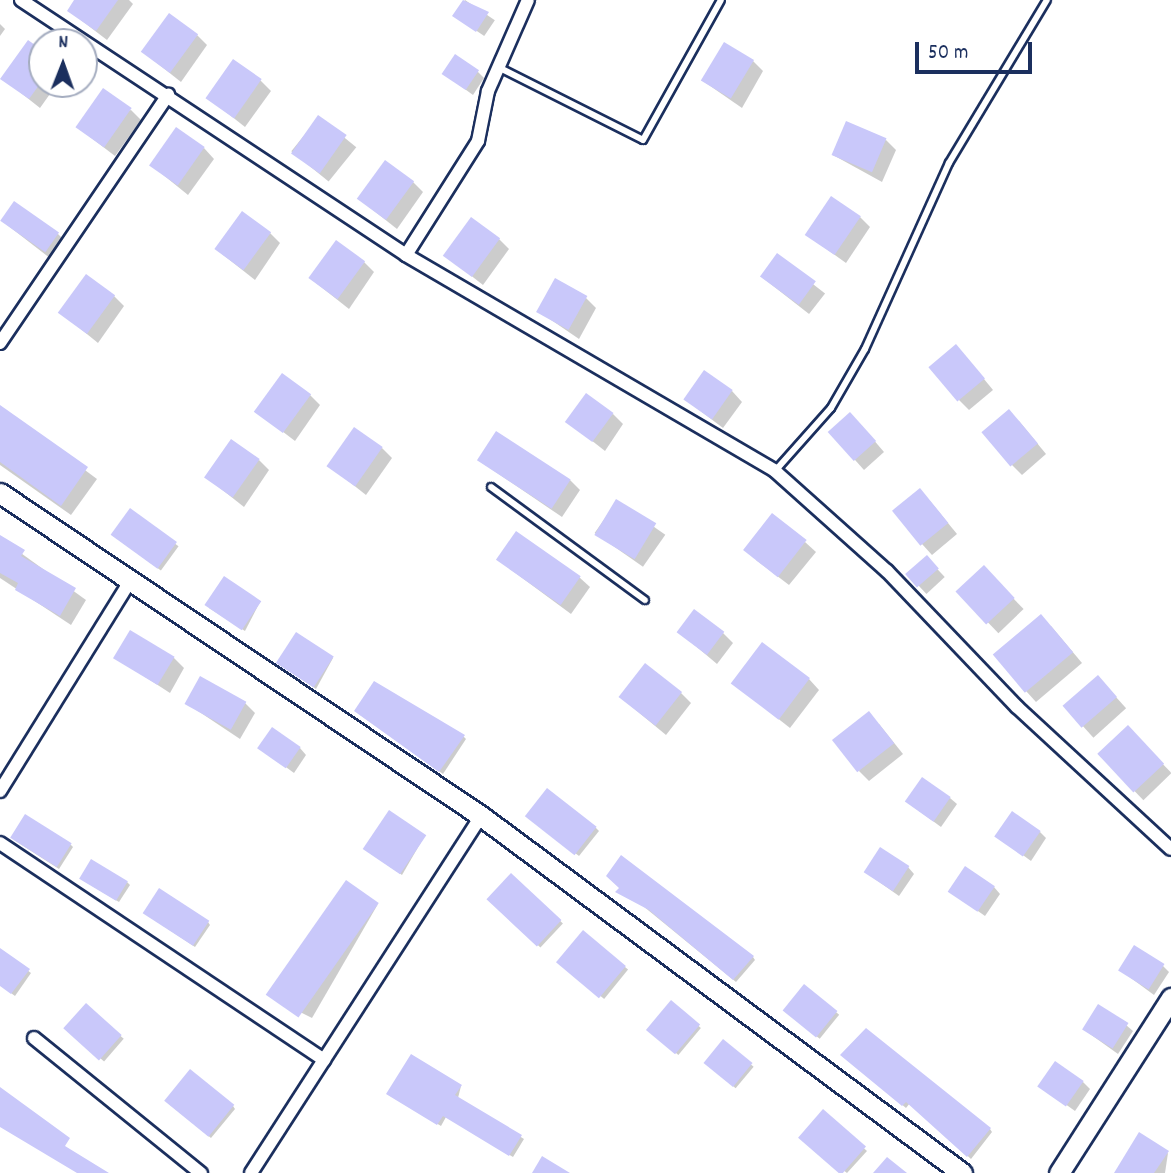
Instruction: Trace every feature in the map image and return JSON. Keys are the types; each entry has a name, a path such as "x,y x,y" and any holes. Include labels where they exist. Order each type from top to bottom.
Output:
{"street":[{"path":"22,0 406,255 775,471 887,571 1017,707 1171,849"},
{"path":"406,255 478,141 498,67 528,0"},
{"path":"0,343 168,95"},
{"path":"0,493 129,583 481,816 962,1173"},
{"path":"0,791 129,583"},
{"path":"251,1173 481,816"},
{"path":"0,843 324,1060"},
{"path":"1059,1173 1171,998"},
{"path":"34,1038 201,1173"}],"lane":[{"path":"498,67 643,140 721,0"},
{"path":"775,471 838,396 948,163 1047,0"},
{"path":"491,487 645,600"}],"building":[{"path":"74,0 118,0 98,28 92,28 67,11"},
{"path":"463,0 489,12 476,32 452,16"},
{"path":"169,13 198,34 170,73 141,52"},
{"path":"28,40 30,98 29,99 0,79"},
{"path":"724,42 754,60 731,99 701,81"},
{"path":"455,54 479,70 466,90 442,74"},
{"path":"233,59 262,79 234,118 205,98"},
{"path":"103,88 132,108 104,147 75,127"},
{"path":"318,115 347,135 320,174 291,154"},
{"path":"846,121 887,138 872,172 832,155"},
{"path":"176,127 205,147 178,186 149,166"},
{"path":"385,160 414,181 386,220 357,199"},
{"path":"831,196 861,216 835,255 805,235"},
{"path":"14,201 59,233 45,252 0,221"},
{"path":"242,211 271,232 243,270 214,249"},
{"path":"471,217 500,238 472,277 443,256"},
{"path":"336,240 365,261 337,299 308,278"},
{"path":"777,253 816,281 799,305 760,276"},
{"path":"86,274 115,295 87,334 58,313"},
{"path":"555,278 587,296 568,330 536,312"},
{"path":"956,344 985,378 957,402 928,367"},
{"path":"704,370 733,390 712,420 683,399"},
{"path":"282,373 311,394 283,433 254,412"},
{"path":"586,393 614,413 592,442 565,422"},
{"path":"0,405 88,467 61,506 0,462"},
{"path":"1009,409 1038,443 1010,467 981,432"},
{"path":"850,412 876,441 854,461 828,432"},
{"path":"354,427 383,447 355,486 326,466"},
{"path":"496,431 571,479 552,509 477,460"},
{"path":"231,439 260,459 233,498 204,478"},
{"path":"920,488 948,523 920,546 892,511"},
{"path":"616,499 656,523 635,559 594,535"},
{"path":"130,508 177,542 158,569 111,535"},
{"path":"772,513 807,540 778,577 743,550"},
{"path":"516,531 581,576 561,605 496,560"},
{"path":"0,535 25,550 21,556 76,588 60,616 15,590 18,583 0,573"},
{"path":"927,555 939,569 917,588 905,574"},
{"path":"984,565 1015,598 986,625 955,592"},
{"path":"224,576 261,601 242,630 204,605"},
{"path":"694,609 724,632 707,655 677,632"},
{"path":"1041,614 1073,652 1025,693 993,654"},
{"path":"130,630 175,657 158,685 113,658"},
{"path":"296,632 334,657 314,688 276,663"},
{"path":"762,642 810,678 779,720 731,684"},
{"path":"645,663 682,692 656,726 619,697"},
{"path":"1098,675 1117,697 1082,728 1063,706"},
{"path":"200,676 246,702 231,730 184,704"},
{"path":"374,681 465,735 439,772 354,711"},
{"path":"869,711 894,743 857,772 832,740"},
{"path":"1128,725 1164,764 1133,792 1097,754"},
{"path":"272,727 301,747 286,768 257,748"},
{"path":"922,777 951,797 933,822 905,802"},
{"path":"547,788 597,827 574,855 525,816"},
{"path":"389,810 426,835 400,874 363,849"},
{"path":"1012,811 1041,831 1023,856 994,836"},
{"path":"25,814 72,843 57,867 10,838"},
{"path":"880,847 909,866 893,891 864,872"},
{"path":"621,855 754,956 733,980 649,910 615,892 619,888 606,876"},
{"path":"91,859 128,881 116,901 79,879"},
{"path":"965,866 995,886 978,912 948,892"},
{"path":"511,873 561,920 537,946 486,899"},
{"path":"346,880 379,903 298,1018 266,995"},
{"path":"159,888 209,921 193,946 143,913"},
{"path":"583,930 626,966 599,998 556,962"},
{"path":"1134,945 1165,964 1149,990 1118,970"},
{"path":"0,948 30,969 11,994 0,986"},
{"path":"804,984 837,1011 816,1037 783,1010"},
{"path":"671,1000 700,1024 675,1054 646,1030"},
{"path":"86,1003 122,1035 99,1060 63,1028"},
{"path":"1098,1004 1129,1023 1113,1049 1082,1029"},
{"path":"866,1028 991,1128 967,1157 906,1102 902,1106 840,1055"},
{"path":"723,1039 753,1063 733,1087 703,1063"},
{"path":"411,1054 462,1085 455,1095 522,1135 509,1156 443,1116 437,1125 386,1094"},
{"path":"1055,1061 1084,1081 1066,1106 1037,1086"},
{"path":"190,1069 234,1105 208,1137 164,1101"},
{"path":"0,1087 70,1138 65,1146 109,1173 77,1173 0,1127"},
{"path":"823,1109 866,1146 843,1173 839,1173 798,1138"},
{"path":"1139,1132 1169,1151 1154,1173 1114,1173"},
{"path":"542,1156 570,1173 532,1173"},
{"path":"887,1157 907,1173 873,1173"}]}
